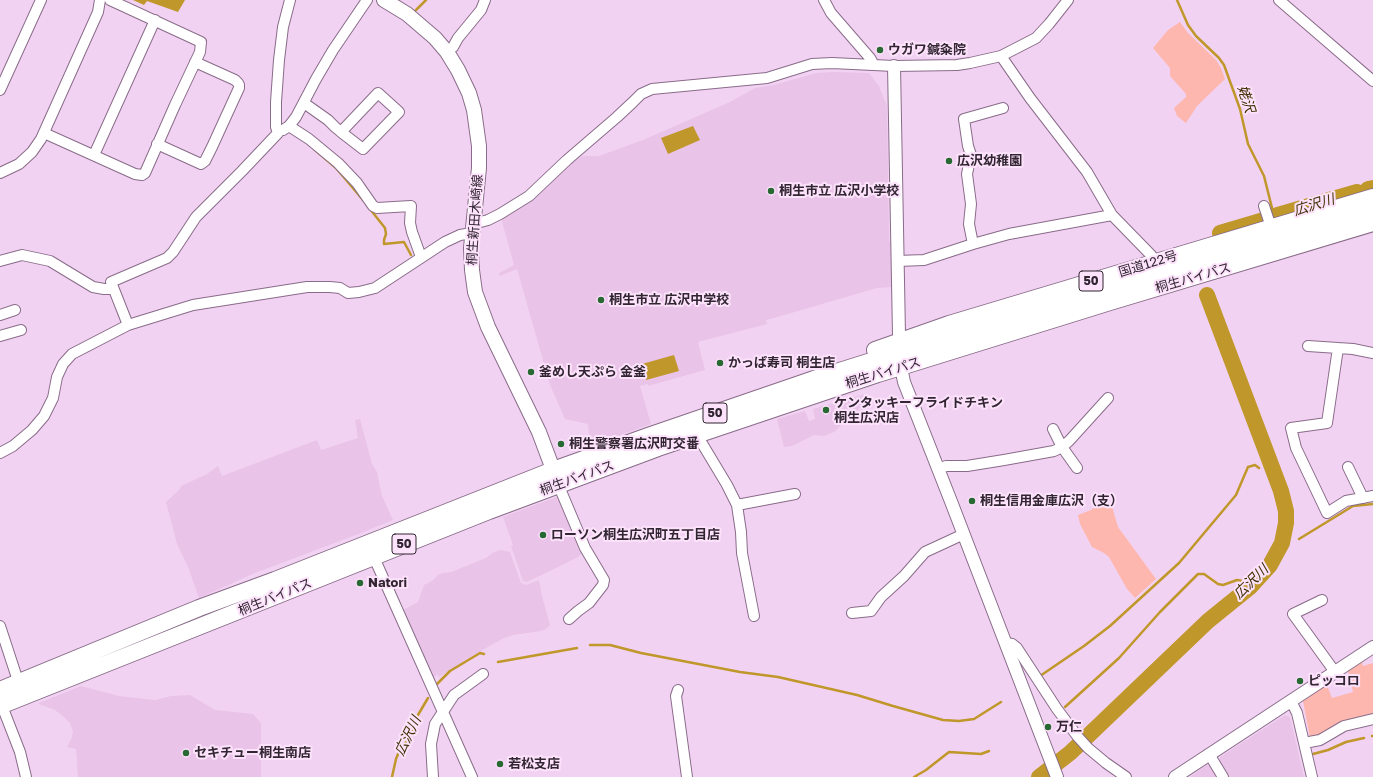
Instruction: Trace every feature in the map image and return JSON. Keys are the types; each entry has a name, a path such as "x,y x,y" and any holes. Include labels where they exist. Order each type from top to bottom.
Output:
{"highway":[{"name":"国道122号","path":"865,378 884,379 901,359 949,324 1373,197"},
{"name":"桐生バイパス","path":"901,359 1373,211"},
{"name":"桐生バイパス","path":"901,359 1110,302 1373,224"},
{"name":"国道122号","path":"814,379 840,364 901,359 1373,235"},
{"name":"桐生バイパス","path":"556,477 697,435 865,378"},
{"name":"桐生バイパス","path":"21,690 83,678 371,550 556,477 814,379"},
{"name":"桐生バイパス","path":"1,700 199,608 275,580 371,550"}],"main road":[{"name":"桐生新田木崎線","path":"384,0 399,8 435,38 447,52 469,93 474,110 478,136 479,168 473,228 472,270 478,302 488,328 539,432 556,477"}],"street":[{"path":"0,90 41,0"},
{"path":"0,173 11,168 32,152 44,133 98,12 100,0"},
{"path":"44,133 135,174 142,175 145,173 201,48 201,42 110,0"},
{"path":"278,133 276,127 276,102 279,60 283,27 290,0"},
{"path":"128,325 111,282 167,258 196,217 278,133 289,126 304,103 329,56 367,0"},
{"path":"447,52 453,47 458,38 481,10 485,0"},
{"path":"824,0 826,6 835,18 870,58 874,65"},
{"path":"0,453 13,446 32,430 44,416 53,398 57,377 63,364 72,354 128,325 193,305 307,287 340,288 348,293 375,288 421,257 500,214 529,196 637,98 652,89 767,78 812,64 832,63 894,66 957,65 1000,56 1036,38 1068,0"},
{"path":"1279,0 1373,81"},
{"path":"94,155 155,20"},
{"path":"1000,56 1087,172 1112,215 1151,254 1155,262"},
{"path":"157,144 201,164 207,158 215,141 239,86 235,80 195,62"},
{"path":"894,66 901,359 906,387 1057,777"},
{"path":"304,103 328,120 342,132 363,149 399,112 378,93 342,132"},
{"path":"973,244 969,224 971,204 967,174 971,155 968,146 964,119 1003,108"},
{"path":"289,126 309,138 338,163 357,183 373,206 377,208 411,206 410,223 421,257"},
{"path":"1264,206 1271,228"},
{"path":"898,261 924,260 1009,234 1112,215"},
{"path":"0,261 22,255 50,261 93,287 113,289"},
{"path":"0,315 15,310"},
{"path":"0,336 22,330"},
{"path":"1308,346 1338,348 1373,353"},
{"path":"1338,348 1328,423 1291,428 1296,448 1327,513 1346,501 1368,497 1348,467"},
{"path":"938,469 946,466 967,466 1054,451 1062,447 1108,398"},
{"path":"1053,429 1062,447 1077,468"},
{"path":"697,435 728,485 737,505 745,569 754,616"},
{"path":"556,477 585,548 604,580 603,585 590,603 578,611 569,620"},
{"path":"737,505 795,494"},
{"path":"852,613 871,611 881,597 904,576 925,552 964,534"},
{"path":"371,550 472,777"},
{"path":"1322,600 1293,614 1335,672"},
{"path":"0,626 21,690"},
{"path":"1006,643 1012,644 1017,648 1057,709 1078,737 1088,748 1126,777"},
{"path":"1175,777 1373,647"},
{"path":"433,777 431,737 435,724 454,695 483,674"},
{"path":"678,690 676,696 687,777"},
{"path":"1,700 20,752 26,777"},
{"path":"1291,701 1297,713 1312,777"},
{"path":"1304,743 1320,740 1347,725 1373,719"},
{"path":"1209,754 1223,777"}],"shaded area":[{"path":"133,0 185,0 178,12 147,1 144,5"},
{"path":"1180,22 1188,33 1216,60 1225,79 1197,106 1186,123 1177,116 1174,108 1186,97 1186,94 1170,76 1170,68 1153,48 1168,30"},
{"path":"816,73 869,73 879,86 887,106 889,241 891,242 892,287 877,288 766,320 767,324 698,342 705,370 648,386 648,384 640,386 651,424 590,446 588,424 565,419 550,385 517,269 500,276 499,273 514,265 501,218 524,206 569,164 583,156 599,156 643,140 730,102 755,88 774,85"},
{"path":"693,126 700,140 668,154 661,138"},
{"path":"674,355 679,371 646,380 642,364"},
{"path":"865,394 867,401 834,432 824,436 814,435 792,446 784,447 777,419 805,411 809,421 815,419 813,409"},
{"path":"360,419 372,464 377,472 382,496 393,520 255,573 199,598 188,567 177,544 166,502 179,490 181,486 207,474 218,466 222,476 317,440 321,450 358,438 355,420"},
{"name":"ローソン桐生広沢町五丁目店","path":"559,496 583,552 578,557 554,569 527,582 523,581 503,517"},
{"path":"1111,503 1118,527 1156,579 1135,598 1127,589 1109,557 1092,547 1080,524 1078,515 1091,510 1097,505"},
{"path":"501,550 510,552 521,583 526,585 539,580 550,625 541,631 513,635 502,639 439,677 437,674 433,679 403,610 418,602 424,585 432,581 438,575 451,572 486,558 494,552"},
{"path":"1362,661 1363,666 1373,663 1373,714 1324,734 1310,738 1303,701 1327,685 1332,698 1353,692 1348,671"},
{"path":"81,686 119,696 155,700 171,696 190,695 215,710 253,714 261,723 261,777 78,777 76,749 67,747 73,732 70,723 55,710 39,703"},
{"path":"1285,715 1290,717 1304,777 1228,777 1219,762 1220,757"},
{"path":"1207,765 1212,767 1218,777 1190,777"}],"waterway":[{"path":"416,10 426,0"},
{"name":"姥沢","path":"1177,0 1188,25 1196,36 1219,58 1224,65 1240,109 1248,144 1264,176 1274,216"},
{"path":"314,149 336,168 363,200"},
{"name":"広沢川","path":"1368,189 1373,188"},
{"name":"広沢川","path":"1271,217 1357,192"},
{"path":"370,209 385,228 386,234 384,244 404,242 411,255"},
{"name":"広沢川","path":"1220,233 1264,220"},
{"name":"広沢川","path":"1039,777 1070,753 1208,621 1250,587 1270,565 1282,543 1286,523 1286,511 1281,491 1207,295"},
{"path":"1040,676 1110,626 1179,563 1236,495 1248,467 1255,465 1259,468"},
{"path":"1299,539 1353,506 1373,504"},
{"path":"1065,707 1119,658 1160,612 1198,574 1204,574 1218,584 1223,585 1237,580 1243,581 1250,587"},
{"path":"590,645 610,645 641,653 740,672 778,677 857,695 943,720 959,721 974,719 1001,702"},
{"name":"広沢川","path":"498,662 577,648"},
{"name":"広沢川","path":"437,684 450,671 480,653 484,654"},
{"name":"広沢川","path":"392,777 400,749 409,739 415,720 428,698"},
{"path":"1313,754 1328,750 1346,742 1364,738"},
{"path":"914,777 926,770 949,752 981,754 989,751"}],"place":[{"name":"ウガワ鍼粂院","path":"880,50"},
{"name":"広沢幼稚園","path":"949,161"},
{"name":"桐生市立 広沢小学校","path":"771,191"},
{"name":"桐生市立 広沢中学校","path":"601,300"},
{"name":"かっぱ寿司 桐生店","path":"720,363"},
{"name":"釜めし天ぷら 金釜","path":"531,372"},
{"name":"ケンタッキーフライドチキン 桐生広沢店","path":"826,410"},
{"name":"桐生警察署広沢町交番","path":"561,444"},
{"name":"桐生信用金庫広沢（支）","path":"972,501"},
{"name":"ローソン桐生広沢町五丁目店","path":"543,535"},
{"name":"Natori","path":"360,583"},
{"name":"ピッコロ","path":"1300,681"},
{"name":"万仁","path":"1048,727"},
{"name":"セキチュー桐生南店","path":"186,753"},
{"name":"若松支店","path":"500,764"}]}
